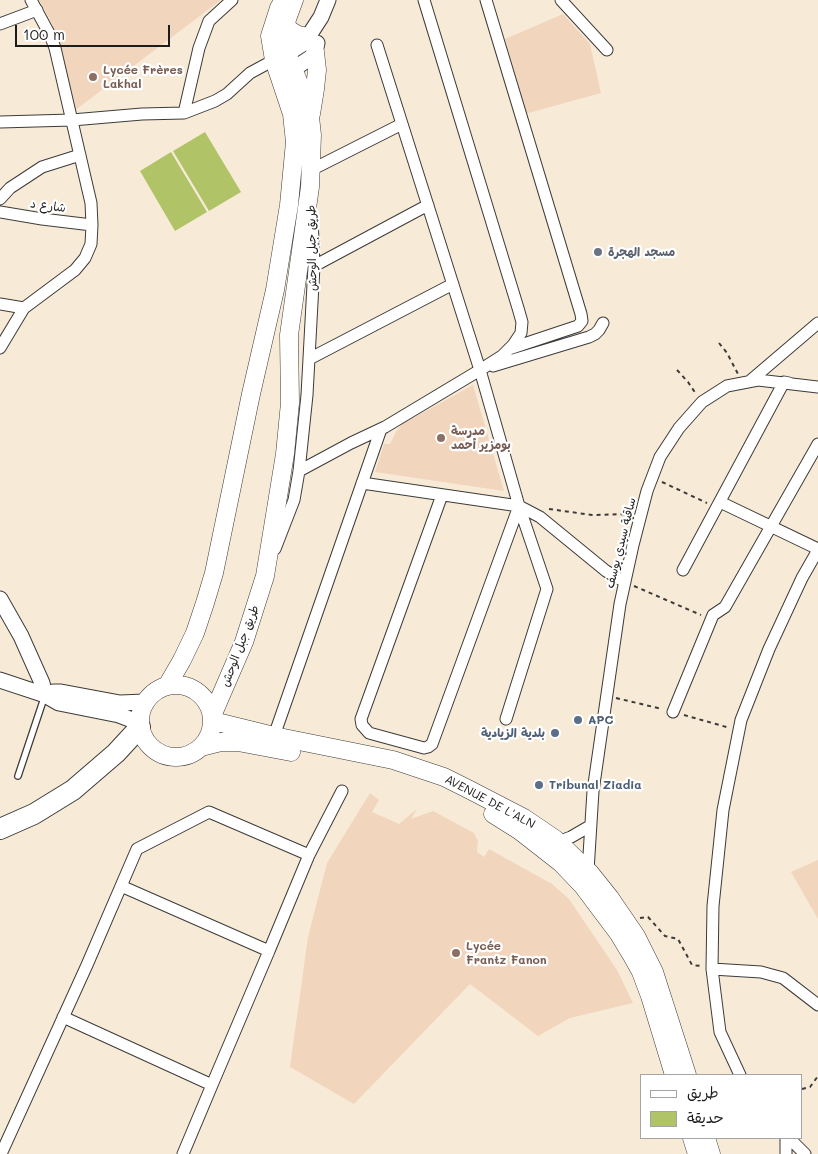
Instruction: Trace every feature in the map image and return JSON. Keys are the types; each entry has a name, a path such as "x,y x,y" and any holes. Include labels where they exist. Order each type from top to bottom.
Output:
{"highway":[{"path":"0,829 34,814 73,790 116,753 140,725"}],"main road":[{"name":"طريق جبل الوحش","path":"167,686 182,660 194,633 206,602 214,573 251,394 275,290 290,205 295,142 292,114 283,64 270,36 283,0"},
{"path":"294,0 286,26 283,64 307,104 312,135 311,178"},
{"path":"283,64 310,58 312,45 328,0"},
{"path":"286,26 312,45 317,70 310,117"},
{"name":"طريق جبل الوحش","path":"212,718 244,642 265,576 285,454 290,403 289,335 311,178"},
{"path":"0,599 21,636 42,683 45,695"},
{"path":"0,680 60,702 120,714 140,725"},
{"path":"182,685 196,691 207,702 212,718 211,731 207,740 201,747 182,757 166,756 159,753 147,742 140,725 145,702 158,689 167,686 182,685"},
{"path":"45,695 61,692 120,703 145,702"},
{"name":"AVENUE DE L'ALN","path":"212,718 274,736 394,760 444,777 524,818 552,846"},
{"path":"201,747 222,742 238,742 416,776 443,786 474,802 520,831 552,846 583,876 610,898 636,936 654,972 687,1074"},
{"path":"583,876 641,972 674,1074"},
{"path":"692,1139 697,1154"},
{"path":"706,1139 711,1154"}],"street":[{"path":"184,113 199,48 209,21 232,0"},
{"path":"299,471 381,428 480,370 502,356 521,333 522,322 424,0"},
{"path":"486,0 582,321 578,326 509,349"},
{"path":"561,0 607,50"},
{"path":"0,24 34,5 50,35 55,48 91,204 92,225 91,244 85,258 76,270 24,308 0,348"},
{"path":"378,45 480,370 519,506 547,589 506,719"},
{"path":"0,122 72,120 142,114 184,113 215,101 227,94 250,73 283,64"},
{"path":"311,178 402,124"},
{"path":"0,199 10,188 42,167 80,155"},
{"name":"طريق جبل الوحش","path":"265,576 294,500 299,471 309,359 314,266 311,178"},
{"path":"314,266 428,205"},
{"name":"شارع د","path":"0,212 92,225"},
{"path":"309,359 453,284"},
{"path":"0,304 24,308"},
{"path":"480,370 589,337 599,330 602,322"},
{"path":"746,381 818,323"},
{"name":"ساقية سيدي يوسف","path":"583,876 593,791 620,604 647,491 660,457 679,428 702,402 727,386 758,380 818,387"},
{"path":"683,570 784,382"},
{"path":"274,736 381,428"},
{"path":"672,712 713,615 725,607 818,444"},
{"path":"362,483 519,506 540,517 606,571 625,582"},
{"path":"442,495 362,719 362,725 369,733 424,748 428,748 432,744 519,506"},
{"path":"718,505 771,526 818,549 802,578 769,649 741,720 723,810 713,906 712,969 720,1032 740,1074"},
{"path":"394,760 397,741"},
{"path":"183,1154 309,855 342,791"},
{"path":"1,1154 137,849 208,812 309,855"},
{"path":"552,846 590,826"},
{"path":"121,886 269,951"},
{"path":"712,969 761,972 783,978 818,1005"},
{"path":"63,1017 212,1084"},
{"path":"786,1154 788,1139"},
{"path":"789,1139 805,1154"}],"lane":[{"path":"18,776 45,695"}],"path":[{"path":"719,343 746,381"},
{"path":"677,370 702,402"},
{"path":"653,478 718,505"},
{"path":"547,509 592,515 642,514"},
{"path":"625,582 711,620"},
{"path":"625,919 648,917 665,936 678,939 692,964 712,969"},
{"path":"803,1089 810,1087 818,1076"}],"shaded area":[{"name":"Lycée Frères Lakhal","path":"39,0 221,0 74,111 59,42 52,23"},
{"path":"563,14 590,44 601,93 525,114 505,39"},
{"name":"مدرسة بومزير أحمد","path":"473,385 504,491 375,472 384,444 390,444 404,421 408,421"},
{"name":"Lycée Frantz Fanon","path":"370,793 379,800 372,812 399,824 417,809 411,819 433,811 474,833 478,841 477,852 484,857 489,849 552,884 569,899 617,970 633,1003 570,1018 538,1036 470,984 354,1104 290,1067 308,937 327,863"},
{"path":"818,860 818,919 791,872"}],"green space":[{"path":"205,132 241,192 209,211 173,151"},
{"path":"171,152 207,212 175,231 140,171"}],"place":[{"name":"Lycée Frères Lakhal","path":"93,77"},
{"name":"مسجد الهجرة","path":"598,252"},
{"name":"مدرسة بومزير أحمد","path":"441,438"},
{"name":"APC","path":"578,720"},
{"name":"بلدية الزيادية","path":"555,733"},
{"name":"Tribunal Ziadia","path":"539,785"},
{"name":"Lycée Frantz Fanon","path":"456,953"}]}
